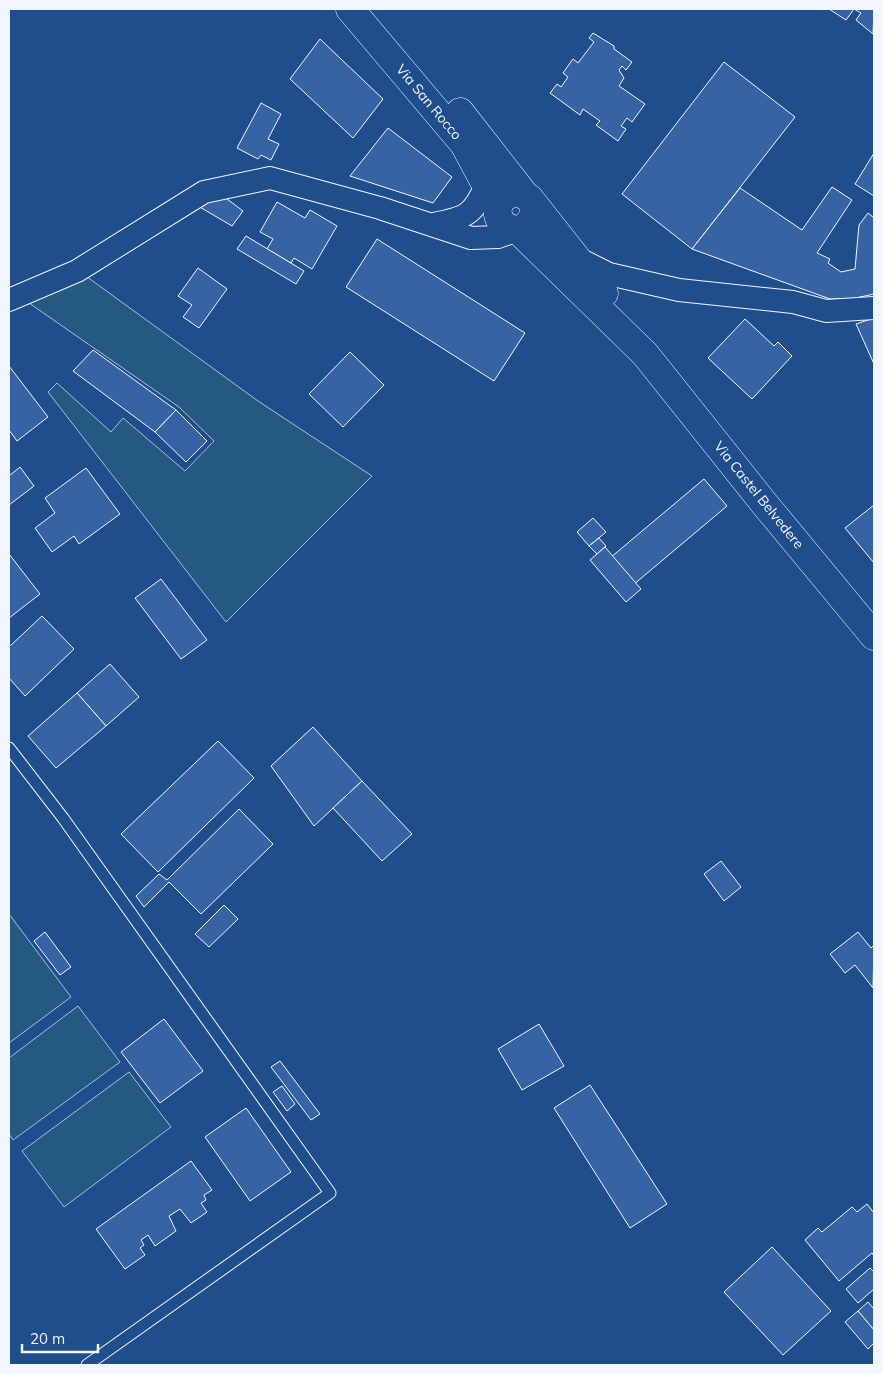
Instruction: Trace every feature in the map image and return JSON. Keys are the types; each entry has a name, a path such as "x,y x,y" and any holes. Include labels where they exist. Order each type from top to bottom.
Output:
{"street":[{"name":"Via San Rocco","path":"350,9 464,144 511,196 576,258 631,329 645,354"},
{"path":"374,9 488,146 511,196"},
{"path":"9,300 77,271 204,192 270,178 316,189 432,224 471,238 498,237 518,230"},
{"path":"432,224 466,217 478,205 511,196"},
{"path":"511,196 497,209 502,224 510,229 518,230 645,354"},
{"path":"576,258 609,274 672,289 794,302 826,311 874,308"},
{"name":"Via Castel Belvedere","path":"645,354 763,502 874,636"}],"lane":[{"path":"9,748 63,818 330,1193 87,1365"}],"shaded area":[{"path":"83,274 258,401 372,476 226,622 48,392 57,383 111,432 123,418 185,471 214,441 179,407 29,303"},
{"path":"9,914 71,997 9,1043"},
{"path":"78,1006 120,1062 13,1140 9,1134 9,1058"},
{"path":"129,1072 171,1127 64,1207 22,1151"}],"building":[{"path":"829,9 854,9 846,20"},
{"path":"854,9 874,9 873,34 856,20 861,13"},
{"path":"593,33 614,46 614,49 632,62 626,70 622,66 619,70 624,78 619,86 645,104 632,122 627,118 621,126 626,129 618,141 596,125 600,121 583,109 580,115 550,93 557,84 561,87 568,77 563,73 573,59 578,63 594,42 589,38"},
{"path":"320,39 383,99 353,138 290,79"},
{"path":"724,62 795,117 692,249 622,194"},
{"path":"261,103 281,114 268,139 279,144 271,160 261,155 258,159 237,148"},
{"path":"388,128 452,177 433,203 350,176"},
{"path":"874,153 874,196 855,184"},
{"path":"832,187 852,200 817,253 830,259 828,263 841,272 855,269 859,225 868,213 874,218 874,294 851,299 830,299 692,249 740,188 802,230"},
{"path":"219,193 243,211 232,226 193,203"},
{"path":"277,202 305,218 310,210 337,226 312,269 294,258 291,263 267,249 273,239 260,232"},
{"path":"246,236 304,271 296,284 237,249"},
{"path":"377,239 525,333 494,381 346,287"},
{"path":"198,268 227,289 199,328 183,317 192,305 178,296"},
{"path":"874,318 874,364 856,324"},
{"path":"745,319 774,346 778,342 792,356 752,399 708,358"},
{"path":"93,350 176,410 155,432 73,371"},
{"path":"350,352 384,385 343,427 309,394"},
{"path":"9,366 48,417 17,441 9,430"},
{"path":"176,410 207,441 186,462 155,432"},
{"path":"20,467 34,486 9,505 9,476"},
{"path":"86,468 120,514 79,544 74,536 52,552 35,528 55,513 45,498"},
{"path":"704,479 727,506 633,585 610,558"},
{"path":"874,505 874,563 845,528"},
{"path":"593,518 606,532 589,546 577,532"},
{"path":"599,538 606,546 597,554 589,546"},
{"path":"605,547 641,589 626,602 590,560"},
{"path":"9,554 40,594 9,618"},
{"path":"161,579 207,640 181,659 135,598"},
{"path":"42,616 74,649 25,696 9,678 9,647"},
{"path":"110,664 139,697 106,726 77,693"},
{"path":"77,693 106,726 56,768 28,736"},
{"path":"313,727 362,781 314,826 271,766"},
{"path":"218,741 254,778 158,872 121,834"},
{"path":"362,781 412,834 382,861 333,808"},
{"path":"239,809 273,844 201,914 169,882 144,907 136,896 159,874 167,880"},
{"path":"721,861 741,887 724,901 704,874"},
{"path":"224,905 238,919 209,947 195,934"},
{"path":"45,932 71,967 60,975 34,941"},
{"path":"858,932 871,948 874,945 873,988 855,965 845,973 830,954"},
{"path":"164,1019 203,1071 160,1103 121,1052"},
{"path":"539,1024 564,1066 522,1090 498,1049"},
{"path":"280,1061 320,1114 311,1120 271,1067"},
{"path":"590,1085 667,1204 630,1228 554,1108"},
{"path":"282,1086 295,1104 287,1111 273,1092"},
{"path":"246,1108 291,1172 250,1201 205,1137"},
{"path":"191,1161 212,1190 204,1195 206,1200 201,1203 207,1212 191,1223 180,1209 169,1216 176,1231 155,1246 148,1235 141,1240 144,1245 140,1248 145,1255 125,1269 96,1229"},
{"path":"867,1204 874,1213 874,1256 872,1253 839,1281 805,1240 818,1228 822,1232 852,1207 857,1212"},
{"path":"772,1247 831,1311 783,1355 724,1292"},
{"path":"870,1268 874,1272 874,1289 858,1303 846,1289"},
{"path":"868,1302 874,1309 874,1330 858,1311"},
{"path":"858,1311 874,1330 874,1343 868,1349 845,1322"}]}
